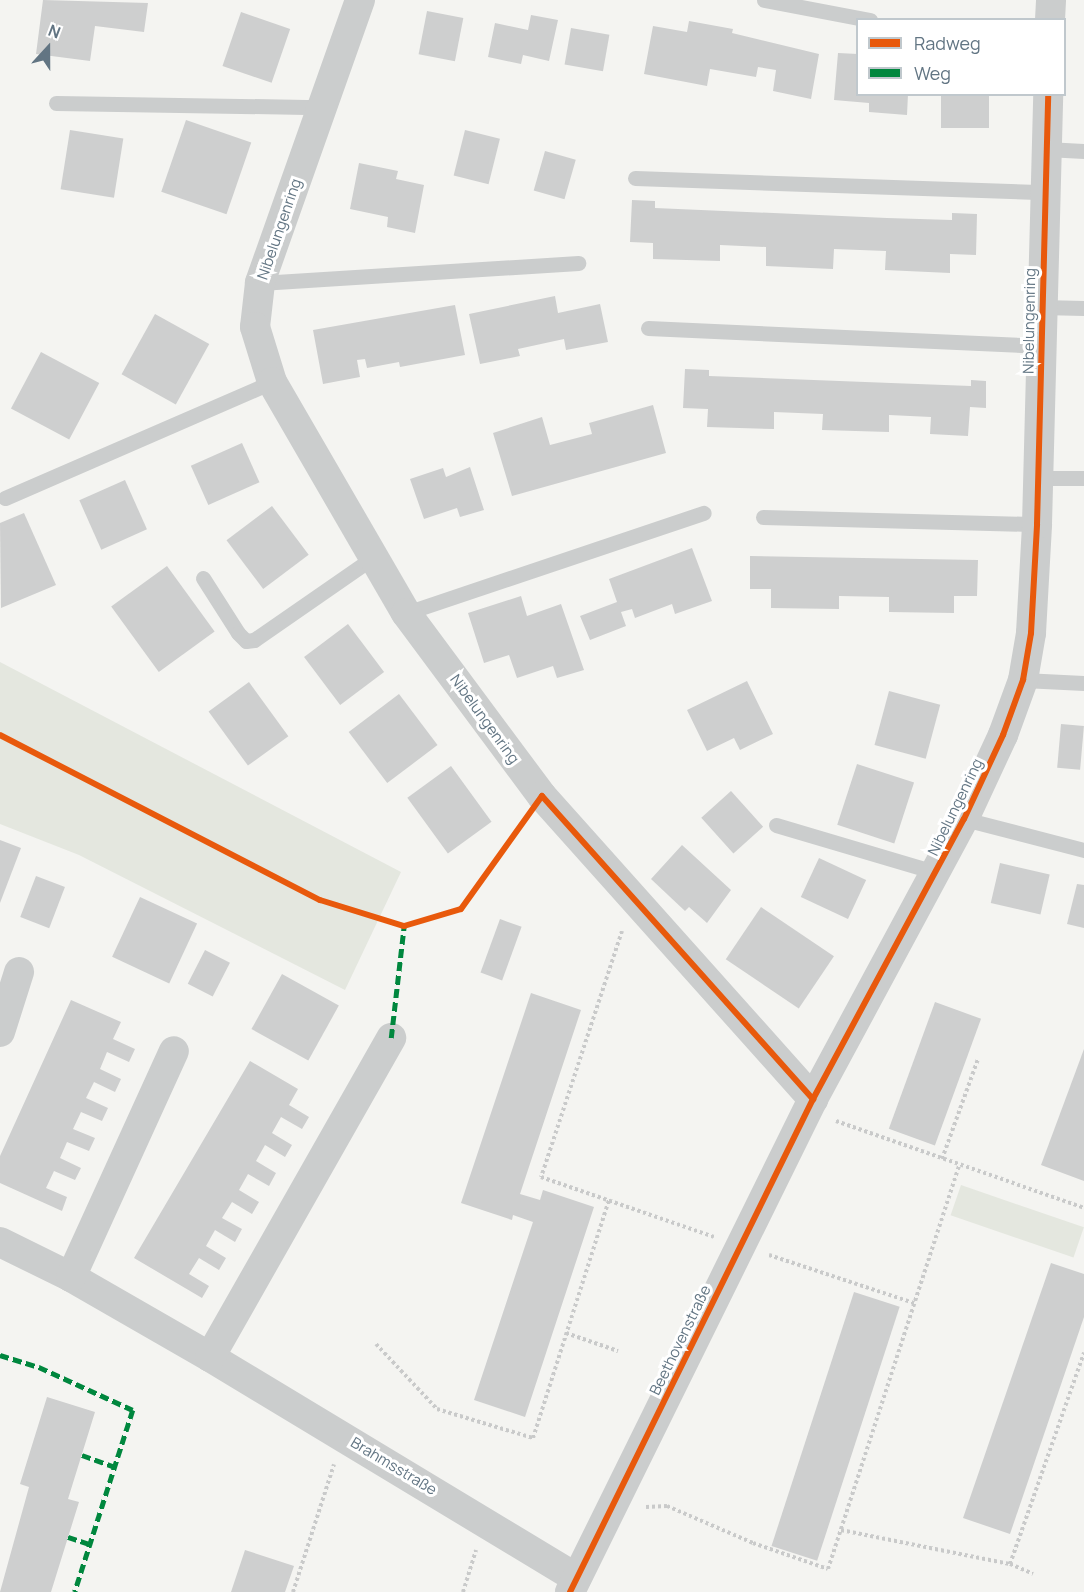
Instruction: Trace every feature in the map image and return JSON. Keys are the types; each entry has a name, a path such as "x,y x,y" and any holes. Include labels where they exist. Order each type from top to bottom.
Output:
{"street":[{"name":"Nibelungenring","path":"360,0 320,107 260,283 255,327 272,382 406,612 542,796 813,1099 964,819 1003,735 1023,680 1031,633 1037,524 1048,96"},
{"path":"1050,18 1051,0"},
{"path":"0,1032 19,972"},
{"path":"210,1357 391,1038"},
{"path":"71,1277 174,1051"},
{"name":"Beethovenstraße","path":"573,1585 813,1099"},
{"name":"Brahmsstraße","path":"0,1242 71,1277 343,1436 484,1522 573,1585"}],"lane":[{"path":"764,0 859,18"},
{"path":"56,103 320,107"},
{"path":"1046,149 1084,151"},
{"path":"635,178 1045,192"},
{"path":"260,283 578,263"},
{"path":"1041,307 1084,308"},
{"path":"648,328 1040,346"},
{"path":"5,498 272,382"},
{"path":"1038,478 1084,478"},
{"path":"406,612 704,513"},
{"path":"763,517 1037,524"},
{"path":"203,578 238,633 246,641 254,640 374,557"},
{"path":"1023,680 1084,683"},
{"path":"964,819 1084,850"},
{"path":"776,825 935,872"}],"path":[{"path":"633,897 541,1177 914,1303"},
{"path":"942,1159 978,1059"},
{"path":"813,1099 834,1120 1084,1208"},
{"path":"612,1507 667,1506 753,1544 828,1569 959,1165"},
{"path":"376,1344 437,1409 533,1438 609,1200"},
{"path":"566,1333 618,1351"},
{"path":"1010,1564 1084,1353"},
{"path":"292,1592 343,1436"},
{"path":"462,1592 484,1522"},
{"path":"841,1530 1010,1564 1033,1574"}],"shaded area":[{"path":"0,662 401,872 345,990 79,855 0,824"},
{"path":"961,1185 1084,1227 1073,1258 951,1215"}],"building":[{"path":"43,0 148,3 144,32 95,26 90,61 36,54"},
{"path":"427,11 463,18 455,61 419,54"},
{"path":"241,12 290,29 272,83 222,66"},
{"path":"531,15 558,20 549,61 523,55 521,64 488,57 495,23 528,30"},
{"path":"689,21 733,29 732,33 819,54 811,99 773,91 776,70 758,67 756,77 710,69 707,86 644,74 653,26 687,32"},
{"path":"571,28 609,35 603,71 565,64"},
{"path":"838,53 856,54 856,96 908,96 907,115 869,112 869,103 834,100"},
{"path":"941,96 989,96 989,128 941,128"},
{"path":"186,120 251,142 226,214 161,192"},
{"path":"70,130 123,138 114,198 61,189"},
{"path":"465,130 500,139 489,184 454,176"},
{"path":"545,151 576,160 564,199 534,190"},
{"path":"359,163 398,171 396,179 424,185 415,233 387,227 388,217 350,209"},
{"path":"632,200 655,201 655,208 887,218 952,220 952,213 977,214 976,255 950,254 950,273 885,270 886,251 834,249 833,269 766,266 766,247 720,245 720,261 653,259 653,243 630,242"},
{"path":"555,296 558,313 600,304 608,342 566,350 564,339 518,349 520,356 480,364 469,314"},
{"path":"455,305 465,355 400,367 399,362 367,368 365,359 357,360 360,377 323,384 313,330"},
{"path":"155,314 209,344 176,404 122,374"},
{"path":"41,352 99,383 69,439 11,409"},
{"path":"685,369 709,370 709,376 971,386 971,380 986,381 986,408 970,407 968,436 930,434 931,417 889,415 889,432 822,430 823,414 774,412 774,429 707,427 708,409 683,408"},
{"path":"653,405 666,453 512,496 493,433 542,417 550,445 592,434 589,423"},
{"path":"242,443 259,482 208,505 191,466"},
{"path":"470,467 484,510 460,517 457,508 424,519 410,479 443,468 446,477"},
{"path":"125,480 147,529 101,550 79,500"},
{"path":"272,506 309,555 263,589 226,540"},
{"path":"24,513 56,585 1,608 0,523"},
{"path":"692,548 712,601 675,614 672,604 635,618 632,609 621,612 626,626 590,640 580,616 617,602 609,579"},
{"path":"750,556 978,560 977,596 954,596 954,613 889,612 889,597 839,596 839,609 771,608 771,589 750,589"},
{"path":"167,566 215,632 159,672 111,607"},
{"path":"521,596 527,616 561,604 584,670 557,678 553,666 517,678 509,655 484,663 468,613"},
{"path":"348,624 384,672 340,705 304,657"},
{"path":"747,681 773,734 740,750 734,738 707,751 687,710"},
{"path":"249,682 288,736 248,766 209,711"},
{"path":"889,691 940,705 926,759 875,745"},
{"path":"399,694 438,745 387,783 349,732"},
{"path":"1061,724 1084,726 1080,770 1057,768"},
{"path":"857,764 914,783 894,843 837,825"},
{"path":"451,766 492,822 448,854 407,798"},
{"path":"731,791 763,827 733,853 701,818"},
{"path":"0,840 21,848 0,903"},
{"path":"682,845 731,890 707,923 689,907 685,911 651,879"},
{"path":"819,858 866,880 848,919 801,897"},
{"path":"1000,863 1050,874 1040,914 991,903"},
{"path":"36,876 65,887 49,928 20,917"},
{"path":"1077,884 1084,885 1084,928 1067,924"},
{"path":"140,897 197,924 169,983 112,957"},
{"path":"761,907 834,956 799,1008 726,959"},
{"path":"500,919 522,927 502,980 481,973"},
{"path":"205,950 230,963 213,997 188,984"},
{"path":"282,974 339,1006 308,1061 251,1029"},
{"path":"531,993 581,1010 520,1194 540,1200 543,1190 594,1207 525,1417 474,1400 533,1222 513,1215 512,1220 461,1203"},
{"path":"71,1000 121,1022 113,1039 135,1049 129,1062 107,1052 100,1069 121,1079 115,1092 94,1082 86,1098 108,1108 102,1121 81,1112 73,1129 95,1138 89,1151 67,1142 60,1158 81,1168 75,1180 54,1171 46,1188 67,1197 62,1211 0,1183 0,1156"},
{"path":"935,1002 981,1019 935,1146 889,1129"},
{"path":"1084,1049 1084,1181 1041,1165"},
{"path":"250,1061 298,1089 289,1105 309,1117 302,1129 281,1117 272,1133 292,1145 285,1157 265,1145 256,1161 276,1173 269,1186 248,1174 239,1190 259,1202 252,1214 232,1202 222,1218 242,1229 235,1242 215,1230 206,1246 226,1258 219,1270 199,1258 189,1274 209,1286 202,1298 134,1258"},
{"path":"1051,1263 1084,1274 1084,1317 1010,1534 963,1518"},
{"path":"854,1292 900,1307 817,1561 771,1546"},
{"path":"47,1397 95,1412 68,1499 79,1502 51,1592 0,1592 29,1487 20,1484"},
{"path":"245,1550 294,1566 285,1592 231,1592"}],"marked path":[{"path":"391,1038 404,926"},
{"path":"0,1355 39,1367 133,1410 75,1592"},
{"path":"82,1455 115,1467"},
{"path":"68,1537 90,1544"}],"cycle path":[{"path":"570,1592 813,1099 964,819 1003,735 1023,680 1031,633 1037,524 1048,96"},
{"path":"0,735 320,900 404,926 461,909 542,796 813,1099"}]}
